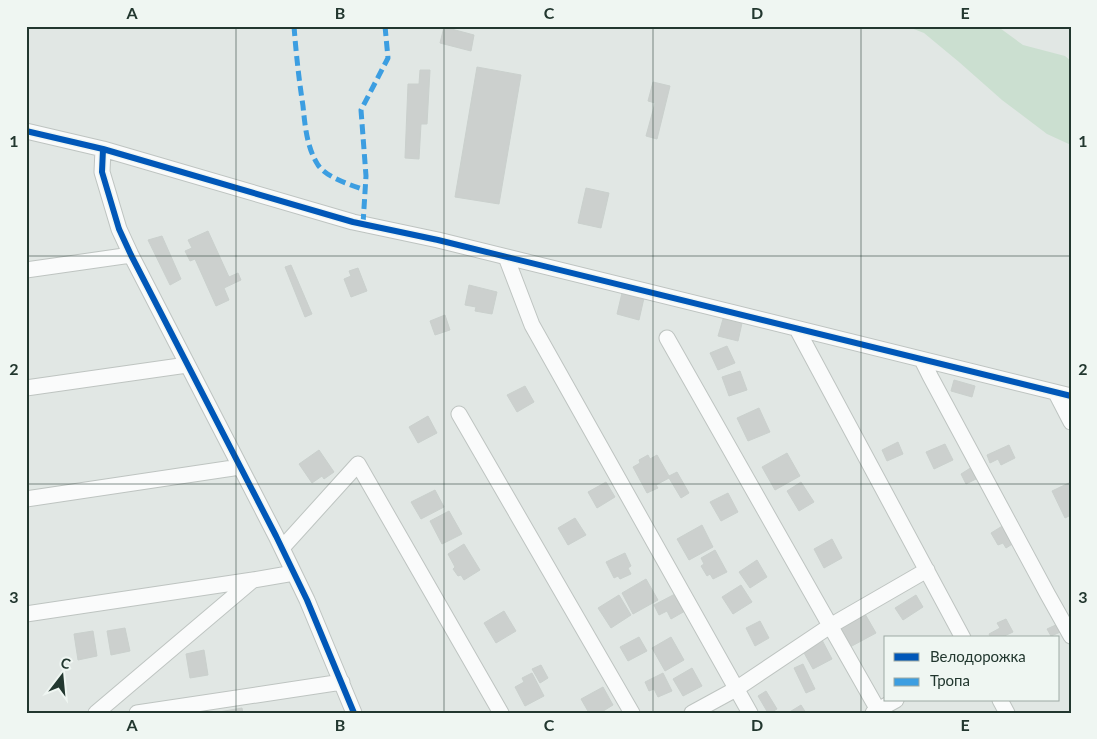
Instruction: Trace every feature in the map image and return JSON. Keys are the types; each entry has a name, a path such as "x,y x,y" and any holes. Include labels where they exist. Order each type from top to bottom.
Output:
{"street":[{"path":"28,133 103,148 353,222 438,240 1063,394 1071,422"},
{"path":"103,148 102,172 119,228 130,255 282,548 307,600 354,713"},
{"path":"26,270 130,255"},
{"path":"506,257 532,325 750,713"},
{"path":"797,329 962,636"},
{"path":"667,338 830,626 876,712 893,702"},
{"path":"922,360 1071,636"},
{"path":"26,388 187,365"},
{"path":"459,414 632,713"},
{"path":"282,548 358,464 501,713"},
{"path":"26,498 240,467"},
{"path":"692,713 736,689 830,626 927,570"},
{"path":"26,614 294,573"},
{"path":"96,713 253,580"},
{"path":"138,713 342,682"}],"green space":[{"path":"906,26 997,26 1023,45 1065,56 1071,61 1071,145 1047,134 1002,100 924,33"}],"building":[{"path":"444,27 474,35 471,51 440,43"},
{"path":"477,67 521,75 499,204 455,197"},
{"path":"420,70 430,70 427,124 421,124 419,159 405,158 408,84 419,84"},
{"path":"653,82 670,86 657,139 646,136 655,103 648,101"},
{"path":"586,188 609,193 601,228 578,223"},
{"path":"208,231 229,277 238,273 241,280 224,288 229,300 216,306 195,259 190,261 185,251 192,248 188,240"},
{"path":"162,236 181,279 170,285 148,240"},
{"path":"291,265 312,314 305,317 285,267"},
{"path":"358,268 367,291 351,297 344,279 351,276 349,271"},
{"path":"469,285 497,292 492,314 475,311 476,307 465,305"},
{"path":"622,293 644,298 639,320 617,314"},
{"path":"445,315 450,330 435,335 430,321"},
{"path":"723,319 742,323 738,341 718,336"},
{"path":"727,346 735,363 718,370 710,353"},
{"path":"740,371 747,390 729,396 722,377"},
{"path":"954,380 975,386 972,397 951,391"},
{"path":"525,386 534,402 517,412 507,395"},
{"path":"759,408 770,432 748,441 737,418"},
{"path":"428,416 437,433 418,443 409,427"},
{"path":"898,442 903,454 887,461 882,450"},
{"path":"945,444 953,460 934,469 926,452"},
{"path":"1009,445 1015,458 1001,465 998,459 990,463 987,455"},
{"path":"319,450 334,472 324,479 322,476 312,483 299,464"},
{"path":"787,453 800,476 775,490 762,467"},
{"path":"648,455 650,459 657,455 669,476 677,472 689,493 681,498 669,478 656,485 658,488 647,493 633,467 640,463 639,460"},
{"path":"972,467 978,478 966,484 961,474"},
{"path":"606,482 615,497 597,508 588,492"},
{"path":"801,482 814,502 799,511 787,491"},
{"path":"1071,482 1071,515 1065,518 1052,491"},
{"path":"435,490 444,507 421,519 411,502"},
{"path":"728,493 738,512 721,521 710,502"},
{"path":"449,511 462,534 442,544 430,521"},
{"path":"575,518 586,535 568,545 558,528"},
{"path":"702,525 713,547 689,560 677,539"},
{"path":"1004,525 1014,543 1006,548 1003,543 998,545 991,533"},
{"path":"832,539 842,558 824,568 814,549"},
{"path":"464,544 480,570 464,580 453,569 455,567 448,554"},
{"path":"715,550 727,572 713,579 710,574 707,576 701,566 704,564 701,558"},
{"path":"625,553 631,566 628,568 631,574 620,579 618,576 614,578 606,562"},
{"path":"757,560 767,577 750,588 739,572"},
{"path":"646,579 658,600 633,614 622,593"},
{"path":"741,585 752,602 733,614 722,597"},
{"path":"675,594 685,611 671,619 667,611 659,615 654,605"},
{"path":"619,595 631,615 611,628 598,608"},
{"path":"916,595 923,607 903,620 895,608"},
{"path":"504,611 516,631 496,643 484,623"},
{"path":"865,614 876,633 850,647 840,628"},
{"path":"1006,619 1013,632 1004,636 990,636 989,634 1000,628 997,623"},
{"path":"760,621 769,638 755,646 746,628"},
{"path":"1060,623 1063,631 1051,636 1047,629"},
{"path":"125,628 130,651 111,655 107,631"},
{"path":"93,631 97,656 78,660 74,634"},
{"path":"639,637 647,651 628,661 620,647"},
{"path":"671,637 684,660 665,671 652,648"},
{"path":"822,640 832,659 813,669 803,651"},
{"path":"204,650 208,675 190,678 186,654"},
{"path":"803,664 815,689 806,693 794,668"},
{"path":"541,665 548,678 540,683 532,669"},
{"path":"692,668 702,686 683,696 673,679"},
{"path":"532,673 544,696 525,706 515,687 524,682 522,678"},
{"path":"663,673 672,691 658,697 654,689 649,691 645,682"},
{"path":"603,687 613,705 600,713 589,713 581,699"},
{"path":"766,691 777,709 770,713 768,713 758,696"},
{"path":"801,705 806,713 788,713"},
{"path":"242,708 243,713 219,712"}],"marked path":[{"path":"294,26 306,129 314,158 327,174 365,190"},
{"path":"363,224 366,176 361,110 388,58 385,26"}],"cycle path":[{"path":"26,131 103,149 353,222 438,240 1071,396"},
{"path":"103,149 102,172 119,229 276,536 307,600 354,713"}]}
